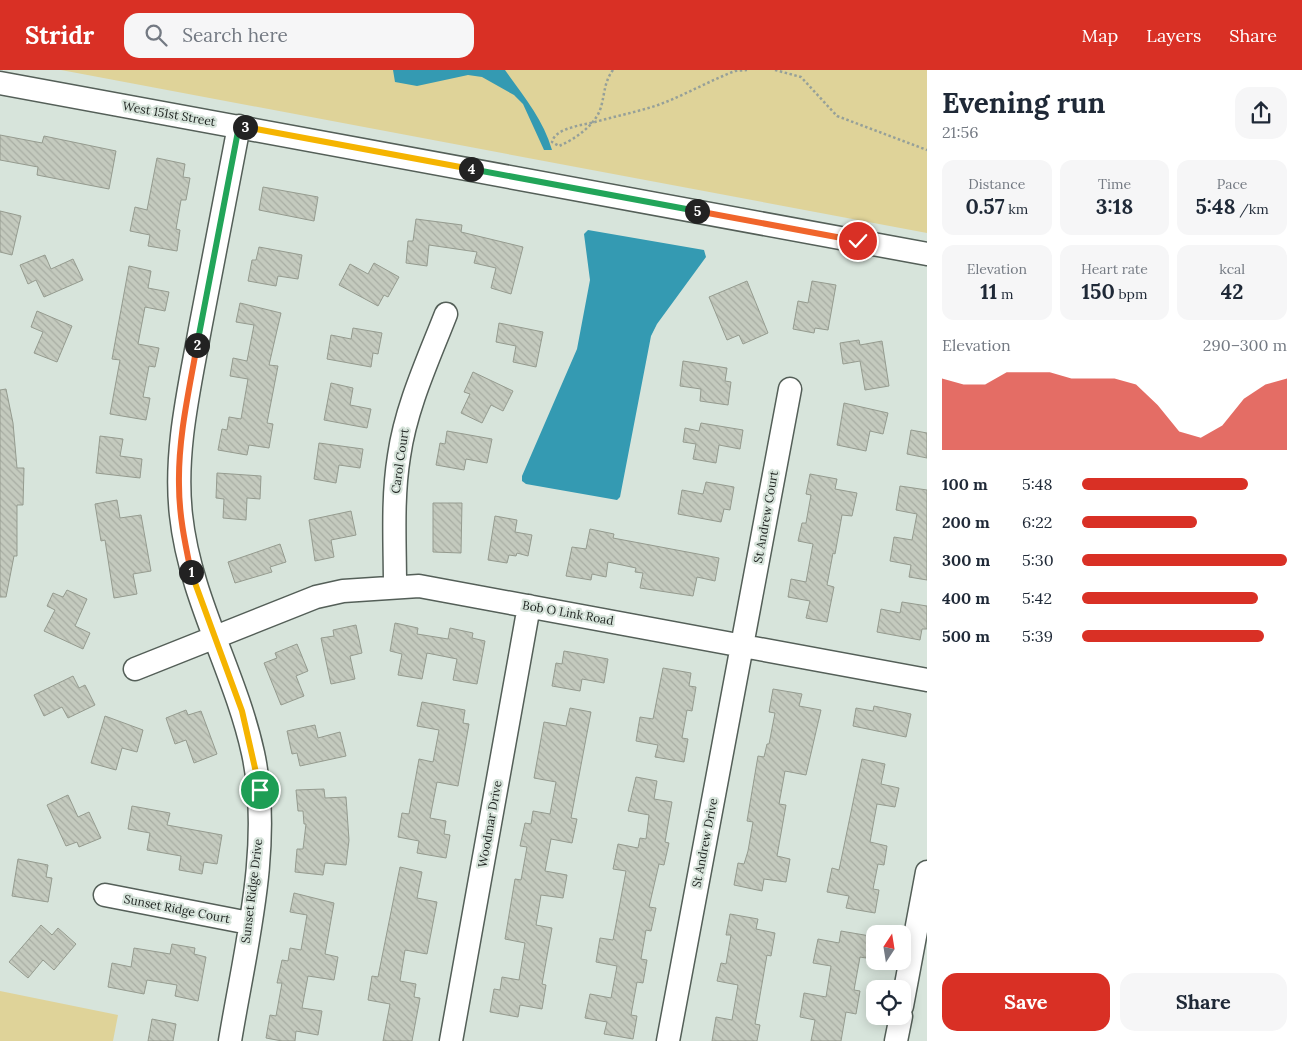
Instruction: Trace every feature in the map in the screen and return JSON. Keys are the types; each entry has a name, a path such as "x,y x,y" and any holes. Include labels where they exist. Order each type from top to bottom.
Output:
{"street":[{"name":"West 151st Street","path":"0,83 927,254"},
{"name":"Sunset Ridge Drive","path":"230,1041 259,856 260,790 242,711 213,637 191,573 181,515 179,464 192,372 239,126"},
{"name":"Carol Court","path":"395,586 395,498 398,455 412,403 446,314"},
{"name":"St Andrew Court","path":"742,645 790,389"},
{"name":"Bob O Link Road","path":"135,669 316,597 343,591 395,586 428,587 927,680"},
{"name":"Woodmar Drive","path":"451,1041 528,606"},
{"name":"St Andrew Drive","path":"668,1041 742,645"},
{"path":"908,980 925,898 927,872"},
{"name":"Sunset Ridge Court","path":"105,896 249,923"},
{"path":"896,1041 899,1025"}],"path":[{"path":"613,70 605,84 601,108 591,123 559,146 552,142 557,134 591,123 658,105 735,71 747,70"},
{"path":"775,70 801,77 837,116 927,150"}],"shaded area":[{"path":"61,70 927,70 927,233"},
{"path":"0,991 118,1015 113,1041 0,1041"}],"water":[{"path":"393,70 505,70 544,128 552,150 544,150 523,104 514,95 482,77 468,75 417,86 395,82"},
{"path":"588,230 704,250 706,257 657,324 651,336 620,497 617,500 526,484 522,481 522,476 577,349 590,280 584,234"}],"building":[{"path":"0,135 42,143 44,136 116,151 109,189 37,175 38,167 0,160"},
{"path":"157,158 185,164 183,177 190,178 186,200 181,200 176,229 180,230 177,251 148,246 150,235 130,231 135,207 147,210"},
{"path":"263,187 318,197 314,221 259,210"},
{"path":"0,211 21,216 12,255 0,252"},
{"path":"416,219 462,225 461,232 523,247 511,294 491,288 496,268 474,263 477,252 429,245 427,266 406,263 408,241 413,241"},
{"path":"259,247 302,255 298,279 278,276 276,286 248,281 252,260 256,260"},
{"path":"45,255 51,269 73,259 83,280 44,297 36,280 28,284 20,265"},
{"path":"374,263 399,277 388,297 384,295 378,306 339,285 350,264 368,274"},
{"path":"129,266 151,271 148,288 169,292 165,311 145,307 138,344 159,348 155,367 149,366 143,397 150,398 146,420 110,414 120,360 112,359"},
{"path":"747,281 768,333 743,344 739,335 727,340 709,297"},
{"path":"812,281 836,285 828,330 815,328 814,333 793,329 798,301 808,303"},
{"path":"240,303 281,313 269,365 278,366 267,423 273,424 269,448 249,445 247,455 218,450 222,429 227,430 229,417 241,419 248,379 230,376 233,358 247,361 254,325 236,322"},
{"path":"37,311 72,326 57,362 34,353 43,332 31,327"},
{"path":"499,323 543,332 536,367 513,362 516,346 496,342"},
{"path":"353,328 382,333 378,354 373,353 371,367 327,359 331,335 351,339"},
{"path":"859,340 860,345 882,341 889,386 865,390 860,361 843,364 840,343"},
{"path":"683,361 727,368 725,381 731,382 728,405 700,401 701,389 680,386"},
{"path":"473,372 513,391 503,411 491,405 482,423 461,413 470,394 464,392"},
{"path":"331,383 353,388 350,405 371,409 367,428 324,420"},
{"path":"6,389 13,423 17,468 24,468 23,505 17,505 17,556 14,556 6,597 0,597 0,390"},
{"path":"844,403 888,413 883,434 870,431 866,451 837,445"},
{"path":"701,423 743,430 740,449 719,445 716,463 693,459 696,444 683,442 685,428 699,431"},
{"path":"911,430 927,433 927,458 907,454"},
{"path":"447,431 492,439 487,463 466,459 464,470 436,465 440,443 445,444"},
{"path":"100,436 123,439 120,456 142,459 140,478 96,473"},
{"path":"319,443 363,449 360,468 339,465 336,483 314,479"},
{"path":"217,473 261,476 260,499 247,498 246,520 223,518 224,499 216,498"},
{"path":"810,474 837,479 835,489 857,493 852,516 842,515 835,554 833,553 827,585 834,587 827,622 806,618 810,601 788,597 791,579 806,582 813,544 798,541 802,523 806,523 811,495 806,494"},
{"path":"706,482 734,487 730,510 724,509 721,522 678,514 682,490 703,494"},
{"path":"900,486 927,490 927,580 909,577 911,565 890,561 894,537 912,540 917,514 896,510"},
{"path":"117,500 120,518 141,515 151,571 133,574 137,594 114,598 105,540 101,541 95,504"},
{"path":"433,503 462,503 461,553 433,552"},
{"path":"351,511 356,535 331,540 334,557 315,561 309,520"},
{"path":"495,516 517,520 515,532 532,535 528,556 517,553 516,556 509,555 507,563 488,560"},
{"path":"590,529 614,534 613,538 719,558 715,581 697,577 693,596 640,588 643,573 635,572 636,568 608,562 606,577 592,574 591,580 566,576 572,547 586,549"},
{"path":"280,544 286,562 270,567 272,572 235,583 228,562"},
{"path":"67,590 87,599 75,626 90,633 83,649 44,631 55,610 47,606 53,593 63,597"},
{"path":"902,602 927,606 927,629 922,629 920,640 877,632 881,609 900,613"},
{"path":"395,623 418,628 417,634 448,639 450,628 473,633 472,638 485,641 477,684 453,680 457,659 427,653 422,679 398,675 402,654 390,651"},
{"path":"356,625 362,653 350,656 355,679 331,684 321,638 334,636 333,630"},
{"path":"297,644 308,671 296,676 304,696 281,705 264,663 277,658 275,653"},
{"path":"564,651 608,659 604,683 582,679 580,691 552,686 556,663 562,664"},
{"path":"663,668 691,673 689,686 696,687 692,711 687,710 682,738 688,739 684,762 655,757 658,745 636,741 640,717 653,719"},
{"path":"73,676 79,688 85,685 95,705 68,718 62,707 44,716 34,695"},
{"path":"773,689 802,694 799,706 821,710 806,775 785,771 779,804 786,805 777,856 790,859 786,882 764,879 762,891 734,885 738,863 744,864 748,851 753,822 747,821 758,756 764,757 767,744 769,744 775,713 769,712"},
{"path":"422,702 465,710 463,723 469,724 458,786 437,782 430,818 446,821 444,834 450,835 446,858 417,853 419,841 398,837 402,813 409,814 419,759 433,762 439,730 417,726"},
{"path":"874,706 911,714 906,737 853,726 856,708 873,711"},
{"path":"570,708 591,712 571,818 577,819 572,843 551,839 545,871 567,875 563,898 541,895 536,925 552,928 542,984 546,985 542,1009 520,1005 518,1017 490,1012 494,989 500,990 502,977 519,980 525,943 505,939 515,879 521,880 527,847 520,846 525,823 531,824 533,811 550,814 556,782 534,778 544,722 566,726"},
{"path":"186,710 188,715 201,711 217,754 194,763 186,740 175,744 166,718"},
{"path":"105,716 143,730 137,752 122,748 116,770 91,763"},
{"path":"315,725 318,738 340,732 346,756 300,766 297,753 292,754 287,731"},
{"path":"862,759 885,764 881,784 899,788 895,807 877,804 870,842 887,846 884,865 878,864 873,889 879,890 875,913 846,908 849,896 827,892 832,868 839,870"},
{"path":"636,777 657,781 654,799 672,802 665,842 669,843 664,865 659,864 649,907 656,908 651,931 646,930 641,959 647,960 643,983 637,982 631,1015 637,1016 633,1039 604,1034 607,1022 585,1018 590,994 611,998 617,966 596,962 600,938 613,940 626,871 613,869 618,844 638,848 640,838 646,839 649,815 628,811"},
{"path":"324,789 325,798 346,797 349,840 346,865 325,863 323,875 295,872 297,849 303,849 306,824 304,824 303,811 298,811 296,790"},
{"path":"68,795 78,817 89,812 101,838 79,847 77,842 66,846 47,805"},
{"path":"132,806 170,813 167,825 222,835 217,864 204,862 202,874 179,870 181,856 147,850 150,833 128,829"},
{"path":"18,859 48,865 46,877 52,878 48,902 12,896"},
{"path":"400,867 422,872 417,898 437,902 427,954 405,950 400,981 416,984 414,997 420,998 412,1041 383,1041 390,1004 368,1000 372,976 378,977"},
{"path":"294,893 334,903 325,954 338,957 334,980 308,976 302,1008 322,1011 318,1035 296,1031 295,1041 282,1041 266,1038 270,1015 276,1016 282,983 277,983 282,960 288,961 290,948 301,950 307,915 290,912"},
{"path":"730,914 758,919 756,929 775,933 771,956 767,955 755,1024 760,1025 757,1041 712,1041 716,1017 732,1020 738,985 717,981 721,963 726,964 731,935 726,935"},
{"path":"41,925 52,935 58,928 76,944 54,970 43,960 28,978 9,962"},
{"path":"841,931 866,935 866,958 860,957 854,990 860,991 856,1014 846,1012 841,1041 811,1041 815,1020 800,1017 804,993 826,997 831,966 813,963 818,939 839,943"},
{"path":"172,944 195,948 194,954 206,957 198,1001 175,996 177,985 147,980 144,994 108,987 112,963 131,967 134,948 170,954"},
{"path":"152,1019 176,1024 173,1041 148,1041"}],"route":[{"path":"260,790 242,711 223,658 213,637 191,573 184,540 179,487 181,442 192,372 239,126 858,241"}]}
